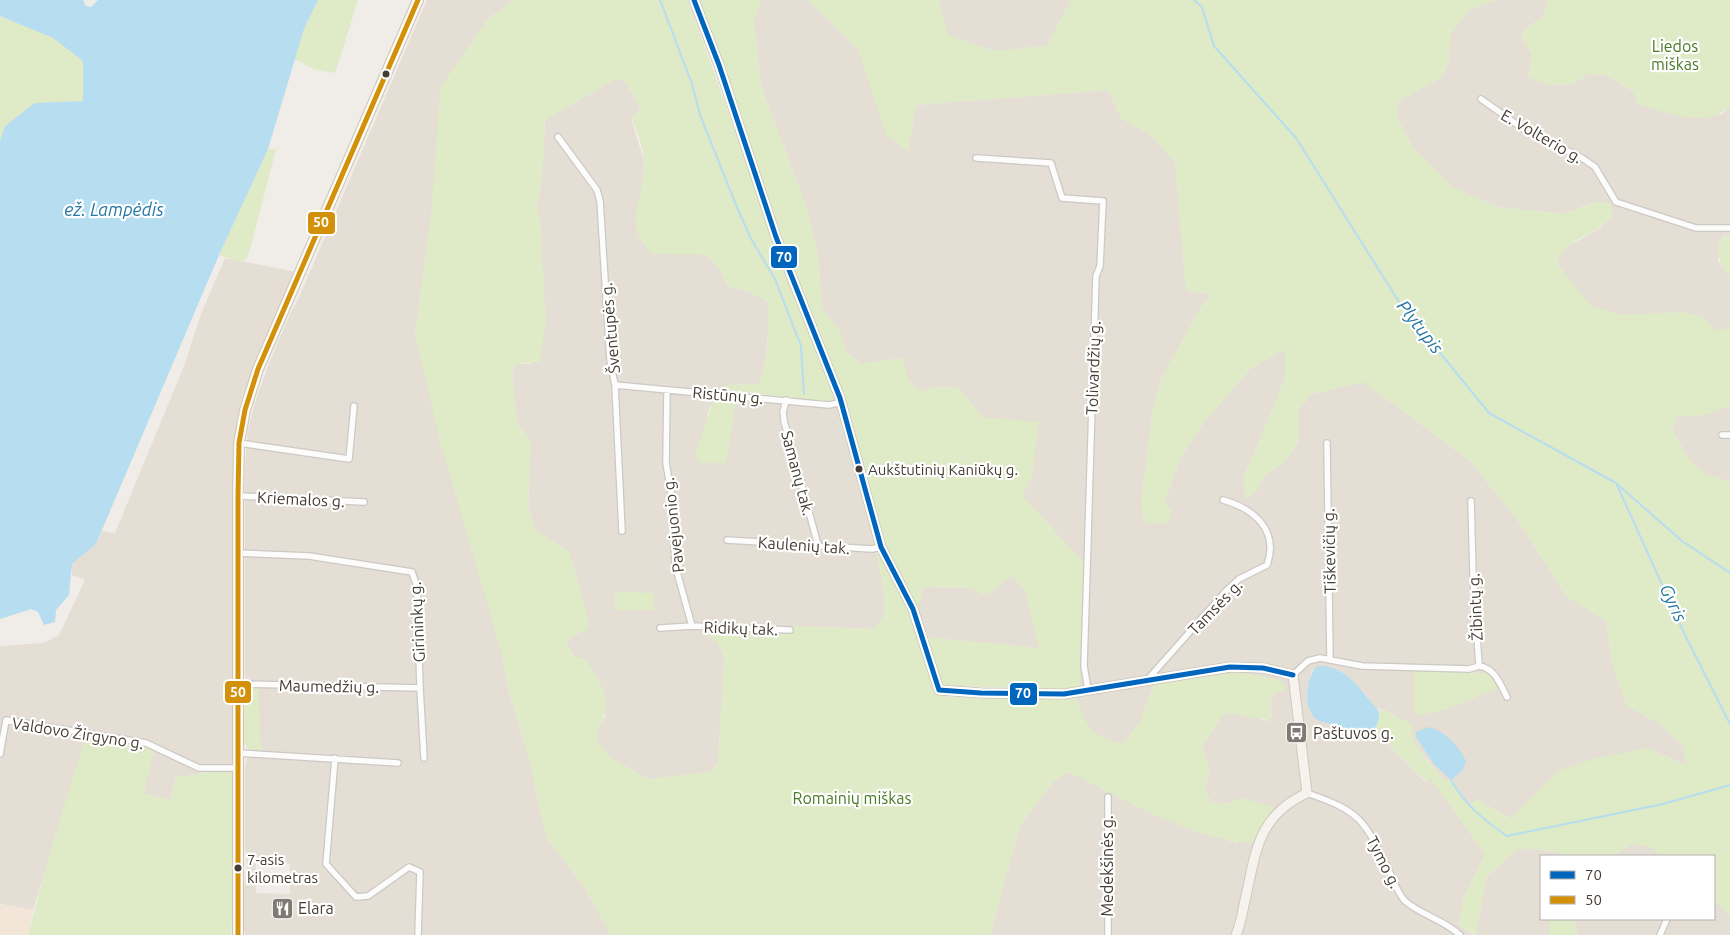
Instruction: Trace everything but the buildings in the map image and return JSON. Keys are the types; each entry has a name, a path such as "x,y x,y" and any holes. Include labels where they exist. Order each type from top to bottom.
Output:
{"main road":[{"path":"238,935 238,496 239,443 245,410 258,369 418,0"}],"street":[{"path":"694,0 719,64 776,237 842,402 881,547 913,609 939,690 1051,694 1088,690 1230,667 1263,668 1293,675"},
{"name":"E. Volterio g.","path":"1481,99 1522,128 1582,158 1595,167 1616,202 1696,228 1730,228"},
{"name":"Šventupės g.","path":"558,137 597,190 600,201 610,360 615,385 622,531"},
{"name":"Tolivardžių g.","path":"976,158 1051,163 1062,198 1103,201 1100,266 1096,276 1093,360 1084,666 1088,690"},
{"name":"Ristūnų g.","path":"615,385 829,405 842,402"},
{"name":"Pavejuonio g.","path":"667,390 666,463 673,504 675,565 692,626"},
{"name":"Samanų tak.","path":"786,400 783,412 784,421 818,545"},
{"path":"239,443 349,458 354,406"},
{"path":"1722,435 1730,435"},
{"name":"Tiškevičių g.","path":"1327,443 1330,659"},
{"name":"Kriemalos g.","path":"238,496 364,502"},
{"name":"Tamsės g.","path":"1148,679 1239,579 1266,565 1271,545 1270,535 1265,527 1244,507 1223,500"},
{"name":"Žibintų g.","path":"1471,502 1473,575 1479,666"},
{"name":"Kaulenių tak.","path":"727,540 872,549 881,547"},
{"name":"Girininkų g.","path":"238,553 316,556 412,572 418,587 420,688 424,758"},
{"path":"660,628 692,626"},
{"name":"Ridikų tak.","path":"692,626 790,630"},
{"path":"1293,675 1308,662 1320,658 1362,666 1469,669 1479,666 1488,667 1493,672 1507,698"},
{"path":"1236,935 1256,851 1264,828 1274,815 1287,804 1307,793 1293,675"},
{"name":"Maumedžių g.","path":"238,684 420,688"},
{"name":"Valdovo Žirgyno g.","path":"0,754 6,720 146,743 199,768 238,768"},
{"path":"238,753 398,763"},
{"path":"335,758 326,864 356,897 368,896 409,867 420,872 418,935"},
{"name":"Tymo g.","path":"1307,793 1337,803 1355,814 1371,834 1404,900 1447,924 1460,935"},
{"name":"Medekšinės g.","path":"1108,797 1108,935"},
{"path":"1660,935 1667,920"}],"shaded area":[{"path":"427,0 513,0 487,20 431,215 415,335 504,662 506,681 529,759 546,837 584,887 611,935 246,935 243,928 242,901 247,868 245,846 245,764 248,756 262,757 262,751 248,749 244,737 245,692 248,688 259,687 259,681 247,681 245,677 245,466 248,430 255,402 270,361","holes":["256,861 290,864 290,894 256,893"]},
{"path":"761,0 808,0 858,49 886,134 908,151 916,105 1108,90 1122,119 1152,136 1175,163 1186,291 1211,294 1200,309 1161,379 1153,408 1141,503 1172,512 1165,501 1180,459 1204,422 1251,368 1285,349 1285,379 1243,479 1246,499 1256,492 1265,475 1285,462 1299,441 1299,409 1312,394 1363,381 1471,462 1521,525 1566,596 1606,621 1612,664 1627,706 1659,723 1684,747 1686,765 1647,748 1534,797 1511,819 1478,800 1468,804 1453,781 1445,780 1416,747 1411,737 1388,712 1374,707 1365,693 1312,670 1307,688 1310,712 1316,719 1366,731 1374,730 1425,782 1431,778 1485,854 1464,897 1459,925 1474,935 990,935 1020,826 1054,781 1069,772 1182,826 1237,843 1242,798 1224,804 1211,802 1205,790 1209,769 1202,747 1224,713 1252,716 1267,721 1272,716 1270,701 1274,694 1155,683 1139,723 1123,744 1101,739 1086,724 1072,689 1084,563 1022,496 1032,476 958,388 937,387 925,390 915,388 909,380 902,358 861,364 847,352 840,332 822,307 818,254 806,205 761,86 754,20","holes":["1478,672 1414,711 1462,673"]},
{"path":"939,0 1071,0 1047,46 993,51 948,35"},
{"path":"1496,0 1548,0 1544,15 1520,34 1532,55 1528,77 1547,85 1573,84 1588,74 1606,75 1633,91 1721,115 1730,106 1730,236 1724,237 1719,242 1718,261 1730,277 1730,326 1727,329 1719,331 1713,329 1702,316 1682,312 1621,315 1591,307 1586,302 1558,265 1558,260 1565,248 1602,227 1607,202 1593,203 1563,214 1497,207 1453,187 1414,149 1397,118 1399,101 1441,78 1448,65 1451,33 1470,9"},
{"path":"623,79 641,108 631,118 644,161 643,174 652,254 707,254 719,269 729,287 748,291 768,302 769,325 764,371 759,384 727,385 717,394 707,414 726,463 736,400 749,396 829,405 842,402 881,547 876,549 884,592 884,616 874,629 790,626 717,642 724,657 718,763 710,772 648,779 611,758 598,742 598,726 606,716 566,642 588,629 587,614 569,551 536,531 528,507 531,442 517,422 512,373 516,364 531,364 541,231 537,205 542,180 545,120 614,80"},
{"path":"225,258 297,272 242,397 237,419 233,495 234,776 205,771 193,776 176,777 170,800 144,793 86,736 33,910 0,904 0,646 44,643 59,635 85,580 72,575 72,564 96,544 102,531 115,533 184,366 201,314"},
{"path":"1730,405 1730,482 1704,473 1690,461 1672,430 1678,416 1706,415"},
{"path":"1011,576 1025,590 1039,648 921,637 915,618 923,587 969,588 987,596"},
{"path":"1632,844 1651,847 1661,855 1616,855"},
{"path":"1517,849 1537,849 1560,853 1559,855 1540,855 1540,920 1549,920 1549,935 1476,935 1486,877"},
{"path":"1715,901 1730,916 1730,935 1578,935 1575,920 1715,920"},
{"path":"0,904 33,910 28,935 0,935"}],"green space":[{"path":"318,0 358,0 335,73 313,69 295,59 304,29"},
{"name":"Romainių miškas","path":"513,0 688,0 782,263 838,401 809,400 722,389 727,385 759,384 767,354 768,302 748,291 729,287 719,269 707,255 652,254 643,243 637,232 636,210 643,176 644,158 640,140 631,118 641,108 623,79 614,80 545,120 542,180 537,205 541,231 546,322 540,362 516,364 512,373 517,422 531,442 528,507 536,531 569,551 587,614 588,630 577,634 566,642 572,655 586,660 601,684 606,701 606,709 604,717 598,726 598,742 611,758 648,779 710,772 718,763 724,657 717,642 705,636 705,628 790,626 874,629 884,616 884,592 877,554 881,554 909,613 933,685 939,693 948,697 1075,698 1087,723 1097,734 1103,738 1123,744 1139,723 1155,684 1240,672 1280,680 1285,685 1285,690 1274,694 1270,701 1272,720 1224,713 1202,747 1209,769 1205,790 1211,802 1224,804 1242,798 1274,807 1252,843 1207,835 1182,827 1069,772 1054,781 1020,826 990,935 611,935 584,887 546,837 529,759 506,680 504,662 440,442 415,335 431,215 440,88 487,20"},
{"path":"698,0 761,0 754,20 761,86 806,205 818,255 822,307 840,332 847,352 861,364 903,358 909,380 915,388 925,390 937,387 958,388 983,417 1039,422 1032,476 1023,496 1084,563 1080,686 1072,689 941,686 925,637 1039,648 1025,590 1011,576 987,596 969,588 923,587 917,613 890,556 837,377 788,257 742,116"},
{"path":"808,0 939,0 948,35 993,51 1047,46 1071,0 1496,0 1470,9 1451,33 1448,65 1441,78 1399,101 1397,118 1414,149 1453,187 1497,207 1563,214 1600,201 1611,204 1613,215 1607,222 1565,249 1560,256 1558,265 1591,306 1621,315 1682,312 1702,316 1713,329 1719,331 1730,326 1730,405 1706,415 1678,416 1672,430 1694,464 1707,474 1730,482 1730,916 1715,901 1715,855 1661,855 1651,847 1632,844 1616,855 1559,855 1560,853 1537,849 1517,849 1486,877 1476,935 1459,925 1464,897 1485,854 1431,779 1426,782 1374,730 1379,718 1378,710 1388,712 1412,724 1415,740 1422,755 1445,780 1453,781 1468,804 1478,800 1510,819 1558,771 1596,758 1647,748 1685,765 1684,747 1659,723 1627,706 1612,664 1606,621 1566,596 1521,525 1471,462 1363,382 1312,394 1299,409 1299,440 1285,462 1265,475 1256,492 1246,499 1243,479 1285,379 1285,349 1251,368 1204,422 1180,459 1165,501 1172,512 1169,523 1151,524 1143,520 1141,503 1153,408 1161,379 1200,309 1211,294 1186,291 1175,163 1152,136 1122,119 1108,90 916,105 908,151 886,135 858,49"},
{"name":"Liedos miškas","path":"1548,0 1730,0 1730,106 1720,113 1709,117 1685,117 1637,104 1633,91 1606,75 1588,74 1573,84 1547,85 1528,77 1532,55 1520,34 1544,15"},
{"path":"0,16 53,38 83,61 83,101 35,103 0,141"},
{"path":"268,149 276,149 249,253 243,263 219,255"},
{"path":"1730,236 1730,277 1720,261 1718,248 1724,238"},
{"path":"714,399 736,400 726,463 698,463 695,453"},
{"path":"615,592 654,593 654,610 615,610"},
{"path":"1414,671 1488,673 1491,674 1497,689 1448,709 1419,715 1414,711"},
{"path":"248,688 259,688 260,744 262,745 262,751 248,749 244,743 245,692"},
{"path":"86,736 155,749 144,793 170,800 176,777 211,771 233,773 231,935 28,935 52,845"},
{"path":"1549,920 1575,920 1578,935 1549,935"}],"water":[{"name":"ež. Lampėdis","path":"0,0 83,0 86,6 91,7 98,0 318,0 304,29 268,149 219,255 96,544 72,564 69,595 56,610 55,622 44,625 38,612 31,609 0,619 0,141 5,126 35,103 83,101 83,61 53,38 0,16"},
{"path":"1318,666 1342,672 1361,689 1379,713 1374,730 1336,726 1316,719 1312,715 1307,701 1307,692 1310,677"},
{"path":"1428,727 1445,735 1466,761 1463,770 1451,780 1434,764 1416,737 1416,732"}],"waterway":[{"path":"660,0 692,84 700,115 734,200 750,237 775,279 801,346 804,394"},
{"name":"Plytupis","path":"1194,0 1202,7 1214,46 1296,138 1401,305 1489,413 1616,483 1682,541 1730,573"},
{"name":"Gyris","path":"1617,485 1683,631 1730,724"},
{"path":"1451,780 1462,797 1507,836 1663,804 1730,785"}],"transit line":[{"name":"50","path":"238,935 238,496 239,443 245,410 258,369 418,0"},
{"name":"70","path":"694,0 719,65 776,237 840,398 881,547 913,609 939,690 981,693 1064,694 1230,667 1263,668 1293,675"}],"place":[{"name":"Aukštutinių Kaniūkų g.","path":"859,469"},
{"name":"Paštuvos g.","path":"1297,733"},
{"name":"7-asis kilometras","path":"238,868"},
{"name":"Elara","path":"282,908"}]}
